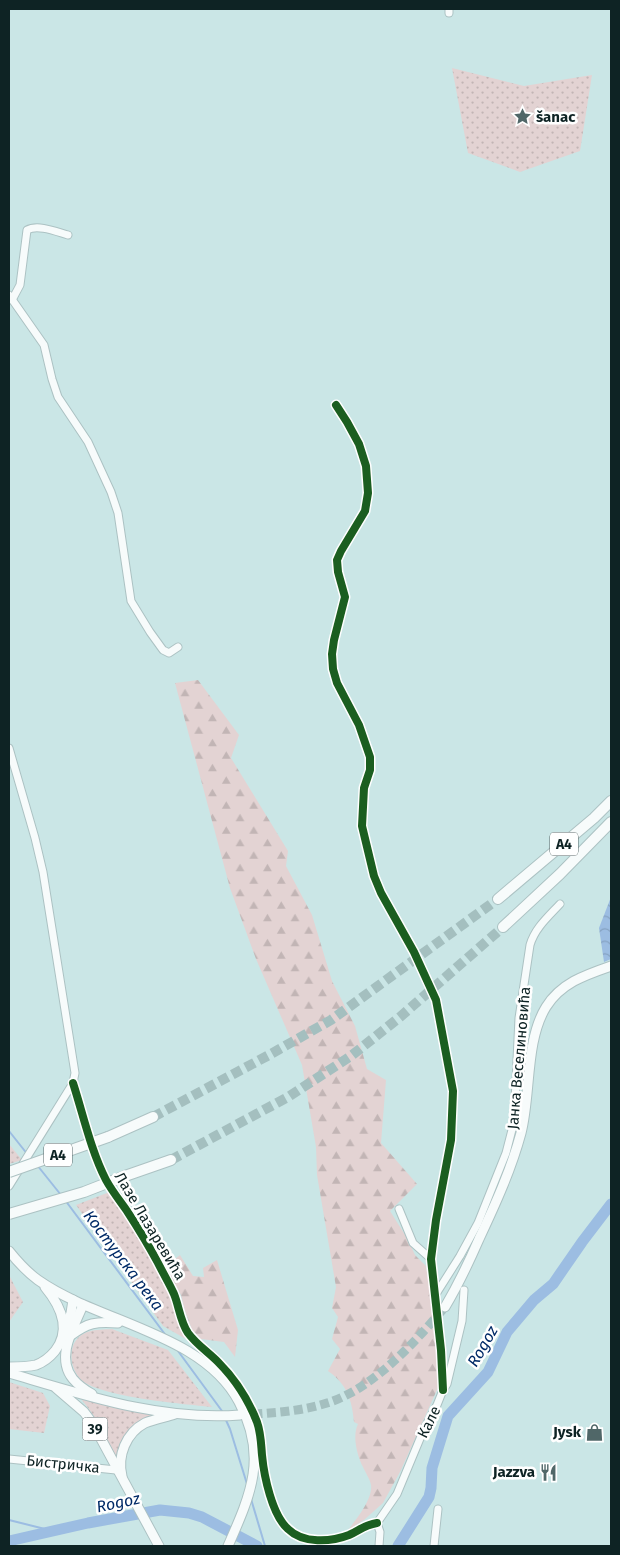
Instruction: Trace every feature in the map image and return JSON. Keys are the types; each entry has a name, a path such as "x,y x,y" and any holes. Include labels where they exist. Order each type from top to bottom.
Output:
{"highway":[{"name":"A4","path":"498,899 594,818 611,801"},
{"name":"A4","path":"503,927 560,874 611,822"},
{"name":"A4","path":"9,1172 108,1137 153,1117"},
{"path":"9,1214 84,1192 171,1160"}],"main road":[{"path":"445,1307 464,1273 496,1203 515,1151 525,1113 532,1049 540,1017 556,993 569,983 611,966"},
{"path":"9,1251 53,1297 60,1308 67,1333"},
{"path":"38,1280 83,1305 179,1346 204,1360 238,1399 252,1434 256,1460 243,1507 228,1545"},
{"path":"73,1300 65,1358 68,1372 80,1386 103,1400"},
{"path":"9,1367 34,1365 42,1362 57,1348 83,1305"},
{"path":"67,1333 96,1322 126,1323"},
{"path":"9,1372 103,1400 138,1408 178,1414 237,1415"},
{"name":"39","path":"52,1385 84,1412 93,1424 116,1470 159,1546"},
{"name":"39","path":"124,1484 121,1460 127,1439 132,1432 146,1423 178,1414"}],"street":[{"path":"68,235 38,228 27,230 20,285 11,297 44,345 58,397 88,442 111,492 118,513 131,601 163,650 169,653 178,647"},
{"path":"336,406 359,444 366,466 368,493 365,510 340,551 337,560 338,572 345,597 334,640 332,654 333,669 337,684 359,725 370,757 370,770 364,788 362,826 369,860 381,893 414,952 436,1000 453,1091 451,1140 436,1220 431,1259 436,1294 443,1390"},
{"name":"Лазе Лазаревића","path":"9,748 36,838 43,872 68,1020 75,1073 73,1083 97,1160 106,1181 136,1224 157,1261 174,1293 188,1332 201,1348 227,1371 242,1391 258,1424 264,1474 282,1523 289,1531 305,1538 325,1540 350,1534 366,1525 376,1523"},
{"name":"Јанка Веселиновића","path":"436,1294 478,1223 511,1138 514,1122 520,1018 530,945 533,935 539,926 560,904"},
{"path":"9,1186 73,1083"},
{"path":"399,1209 413,1244 431,1259"},
{"name":"Кале","path":"376,1523 398,1494 424,1429 438,1405 449,1377 462,1321 464,1290"},
{"name":"Бистричка","path":"9,1458 116,1470"},
{"path":"434,1546 438,1509"},
{"path":"376,1523 380,1532 379,1546"}],"green space":[{"path":"452,68 524,86 592,75 580,151 520,172 468,153"},
{"path":"198,680 239,735 231,758 288,851 286,866 312,915 332,981 355,1026 367,1069 386,1080 381,1143 417,1184 390,1211 415,1255 426,1266 437,1329 436,1357 441,1381 400,1472 383,1503 364,1520 348,1530 367,1503 371,1485 357,1451 355,1434 358,1424 354,1422 350,1400 340,1381 328,1371 340,1349 332,1339 338,1317 332,1308 336,1287 317,1175 316,1147 302,1065 256,959 230,888 175,683"},
{"path":"9,1144 22,1160 9,1164"},
{"path":"112,1191 168,1291 186,1339 163,1326 76,1205"},
{"path":"180,1255 193,1276 204,1277 203,1268 217,1260 238,1330 235,1357 224,1342 201,1339 192,1330 181,1295 165,1267"},
{"path":"9,1275 23,1302 9,1322"},
{"path":"112,1329 168,1350 212,1407 163,1402 122,1395 104,1391 80,1379 72,1359 72,1350 76,1340 84,1333"},
{"path":"9,1382 43,1393 50,1406 44,1433 9,1429"},
{"path":"81,1399 156,1415 143,1421 119,1464 98,1422"}],"water":[{"path":"611,897 611,959 604,962 599,928"}],"waterway":[{"name":"Костурска река","path":"9,1131 32,1160"},
{"name":"Костурска река","path":"37,1165 61,1195"},
{"name":"Костурска река","path":"65,1200 167,1337"},
{"name":"Rogoz","path":"398,1546 429,1497 432,1468 448,1416 488,1372 507,1332 534,1300 553,1284 611,1204"},
{"name":"Костурска река","path":"178,1351 222,1411"},
{"name":"Костурска река","path":"225,1418 247,1484"},
{"name":"Костурска река","path":"251,1499 265,1546"},
{"name":"Rogoz","path":"9,1541 88,1523 160,1510 189,1513 202,1517 257,1546"},
{"path":"9,1520 53,1531"}],"tunnel":[{"path":"153,1117 331,1020 498,899"},
{"path":"171,1160 288,1097 351,1056 400,1017 503,927"},
{"path":"240,1415 284,1412 306,1408 327,1403 344,1396 361,1387 392,1363 445,1307"}],"cycle path":[{"path":"336,405 359,444 366,466 368,493 365,511 337,560 338,572 345,597 334,640 332,654 333,669 337,683 359,725 370,757 370,770 364,788 362,826 374,876 381,893 414,952 436,1000 453,1091 451,1140 436,1220 431,1259 441,1350 443,1390"},
{"path":"73,1083 101,1169 108,1184 127,1211 158,1263 174,1294 185,1328 195,1341 230,1375 245,1397 257,1422 267,1484 273,1505 282,1523 294,1534 317,1540 342,1537 365,1526 377,1523"}],"place":[{"name":"šanac","path":"522,117"},
{"name":"Jysk","path":"595,1432"},
{"name":"Jazzva","path":"549,1472"}]}
